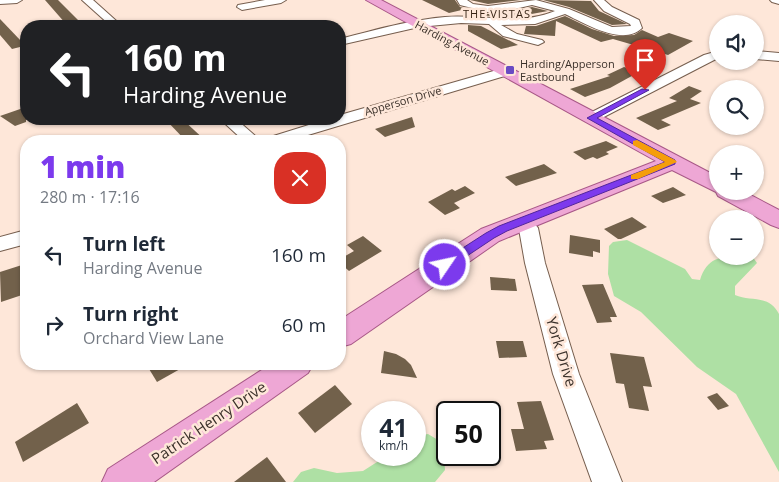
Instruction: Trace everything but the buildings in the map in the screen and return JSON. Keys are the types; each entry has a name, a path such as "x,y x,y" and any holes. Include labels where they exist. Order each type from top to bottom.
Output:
{"main road":[{"name":"Harding Avenue","path":"372,0 709,181"},
{"path":"346,331 490,235 672,162"},
{"path":"742,200 779,220"},
{"name":"Patrick Henry Drive","path":"121,482 289,370"}],"street":[{"path":"0,1 17,0"},
{"path":"86,0 110,20"},
{"path":"242,7 280,0"},
{"path":"462,0 462,3 467,5 489,8 513,6 530,1 565,5 608,30 627,31 637,28 638,24 608,9 599,0"},
{"path":"775,0 779,1"},
{"path":"346,41 417,24 448,20 493,23 532,21 547,18 565,5"},
{"path":"493,23 498,29 508,34 538,42"},
{"path":"764,56 779,57"},
{"path":"591,118 709,58"},
{"name":"Apperson Drive","path":"346,118 504,72"},
{"path":"234,125 245,135"},
{"name":"Apperson Drive","path":"292,135 324,125"},
{"name":"York Drive","path":"522,221 528,228 535,263 566,374 607,482"},
{"path":"0,244 20,239"}],"green space":[{"path":"627,240 685,269 692,279 700,280 709,264 755,265 735,286 735,295 765,301 775,308 779,314 779,472 736,394 697,367 641,312 614,296 608,274 609,246 613,242"},
{"path":"426,434 436,439 436,466 445,466 445,470 435,482 293,482 301,472 314,468 337,473 363,471 371,466 426,466"}],"slow traffic":[{"path":"635,177 672,162 637,143"}],"place":[{"name":"Harding/Apperson Eastbound","path":"510,70"}],"district":[{"name":"THE VISTAS","path":"497,14"}],"route":[{"path":"445,265 490,235 503,229 672,162 591,118 645,90"}]}
